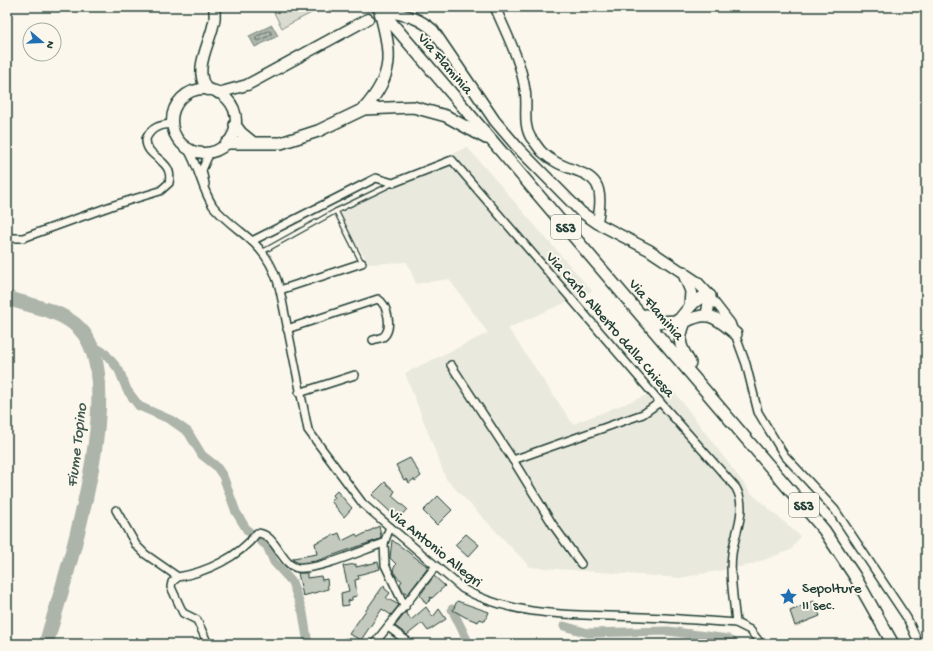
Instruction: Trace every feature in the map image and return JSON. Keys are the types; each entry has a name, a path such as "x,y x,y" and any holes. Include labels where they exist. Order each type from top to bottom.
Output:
{"highway":[{"path":"364,110 378,94 386,72 389,52 378,7"},
{"name":"Via Flaminia","path":"378,7 639,311 824,530 854,575 893,644"},
{"path":"227,143 252,142 271,144 297,139 364,110 413,107 446,116 494,142"},
{"path":"235,124 241,133 252,142"},
{"path":"683,272 691,291 690,308"},
{"path":"639,311 656,322 678,320 696,300 704,296 710,296 707,315"},
{"path":"696,378 680,347 680,335 685,322 693,318 707,315 720,321 736,334"}],"main road":[{"path":"214,7 213,26 198,82 189,93 179,101 175,108 172,124 178,140 187,148 198,152 210,152 220,149 227,143 234,132 235,124 233,109 238,92 247,85 368,19"},
{"path":"391,13 408,15 421,20 433,30 474,91 519,149 581,212 598,223 650,250 697,282 710,296"},
{"path":"201,73 203,83 227,99 233,109"},
{"path":"189,93 213,91 247,85"}],"street":[{"path":"495,7 515,56 523,83 526,125 530,136 542,153 594,180 600,194 598,223"},
{"path":"7,238 23,238 114,205 160,191 168,183 169,172 162,161 148,149 146,139 156,127 172,124"},
{"path":"187,148 192,156 203,190 215,208"},
{"path":"210,152 202,170 208,192 215,208"},
{"name":"Via Carlo Alberto dalla Chiesa","path":"393,184 452,160 736,488 740,495 742,512 732,555 736,623"},
{"path":"252,240 376,178 393,184"},
{"name":"Via Antonio Allegri","path":"215,208 226,220 252,240 273,268 280,290 308,430 363,504 462,589 481,600 512,608 555,614 736,623 750,630 760,644"},
{"path":"280,290 362,263"},
{"path":"710,296 731,323 736,334 758,412 784,454 835,510 907,618 919,644"},
{"path":"287,329 378,299 384,304 388,322 388,330 383,336 373,340"},
{"path":"451,365 554,525 581,564"},
{"path":"300,393 355,375"},
{"path":"513,460 643,414 660,402"},
{"path":"116,510 140,549 178,577"},
{"path":"390,527 384,543 386,565 406,606"},
{"path":"208,644 197,620 183,613 171,586 172,582 178,577 219,563 235,555 257,534 262,533 268,537 291,565 298,568 325,564 384,543"},
{"path":"374,644 406,606 436,566"},
{"path":"388,627 411,644"}],"lane":[{"name":"Via Carlo Alberto dalla Chiesa","path":"262,252 336,211 393,184"},
{"path":"336,211 362,263"}],"shaded area":[{"path":"271,7 323,7 282,28"},
{"path":"467,147 592,291 508,328 573,424 670,386 751,493 800,536 791,550 750,565 680,578 530,567 446,479 405,373 488,333 449,279 416,284 407,262 369,264 334,207"}],"water":[{"path":"272,25 278,36 255,47 249,36"}],"building":[{"path":"410,458 421,476 415,481 414,479 409,483 407,479 404,480 396,465"},
{"path":"385,482 395,491 392,496 407,509 398,519 372,495"},
{"path":"337,491 352,508 344,517 331,501 335,498 333,495"},
{"path":"438,496 452,510 437,525 423,511"},
{"path":"379,526 381,536 380,539 316,561 299,563 293,560 293,558 317,554 315,543 339,533 342,541 356,534 358,537"},
{"path":"466,534 479,545 468,557 455,545"},
{"path":"392,540 427,566 427,569 408,594 403,591 400,584 402,581 396,576 393,570 396,564 390,558"},
{"path":"378,562 380,569 358,575 359,579 355,580 357,596 352,597 352,600 348,601 349,605 342,606 341,593 349,591 343,566 356,564 356,567"},
{"path":"298,573 307,573 307,578 321,576 322,580 327,579 328,589 303,596"},
{"path":"434,576 445,586 432,598 430,597 431,599 426,604 420,595"},
{"path":"384,585 385,589 390,593 386,598 399,605 391,615 382,609 361,640 349,634"},
{"path":"457,601 489,612 485,621 480,619 478,622 453,610"},
{"path":"814,601 820,616 795,626 790,611"},
{"path":"426,607 433,617 439,609 446,619 428,631 422,623 407,635 395,626 406,612 411,620"}],"waterway":[{"name":"Fiume Topino","path":"7,298 55,313 64,317 79,328 94,354 99,390 97,434 89,481 66,575 46,644"},
{"path":"90,344 105,353 119,370 127,390 139,406 171,420 188,432 202,455 216,466 223,476 236,512 247,530 267,546 274,562 292,582 303,613 308,644"},
{"path":"452,609 469,644"},
{"path":"564,626 588,633 668,631 728,639 736,644"}],"place":[{"name":"Sepolture II sec.","path":"789,596"}]}
